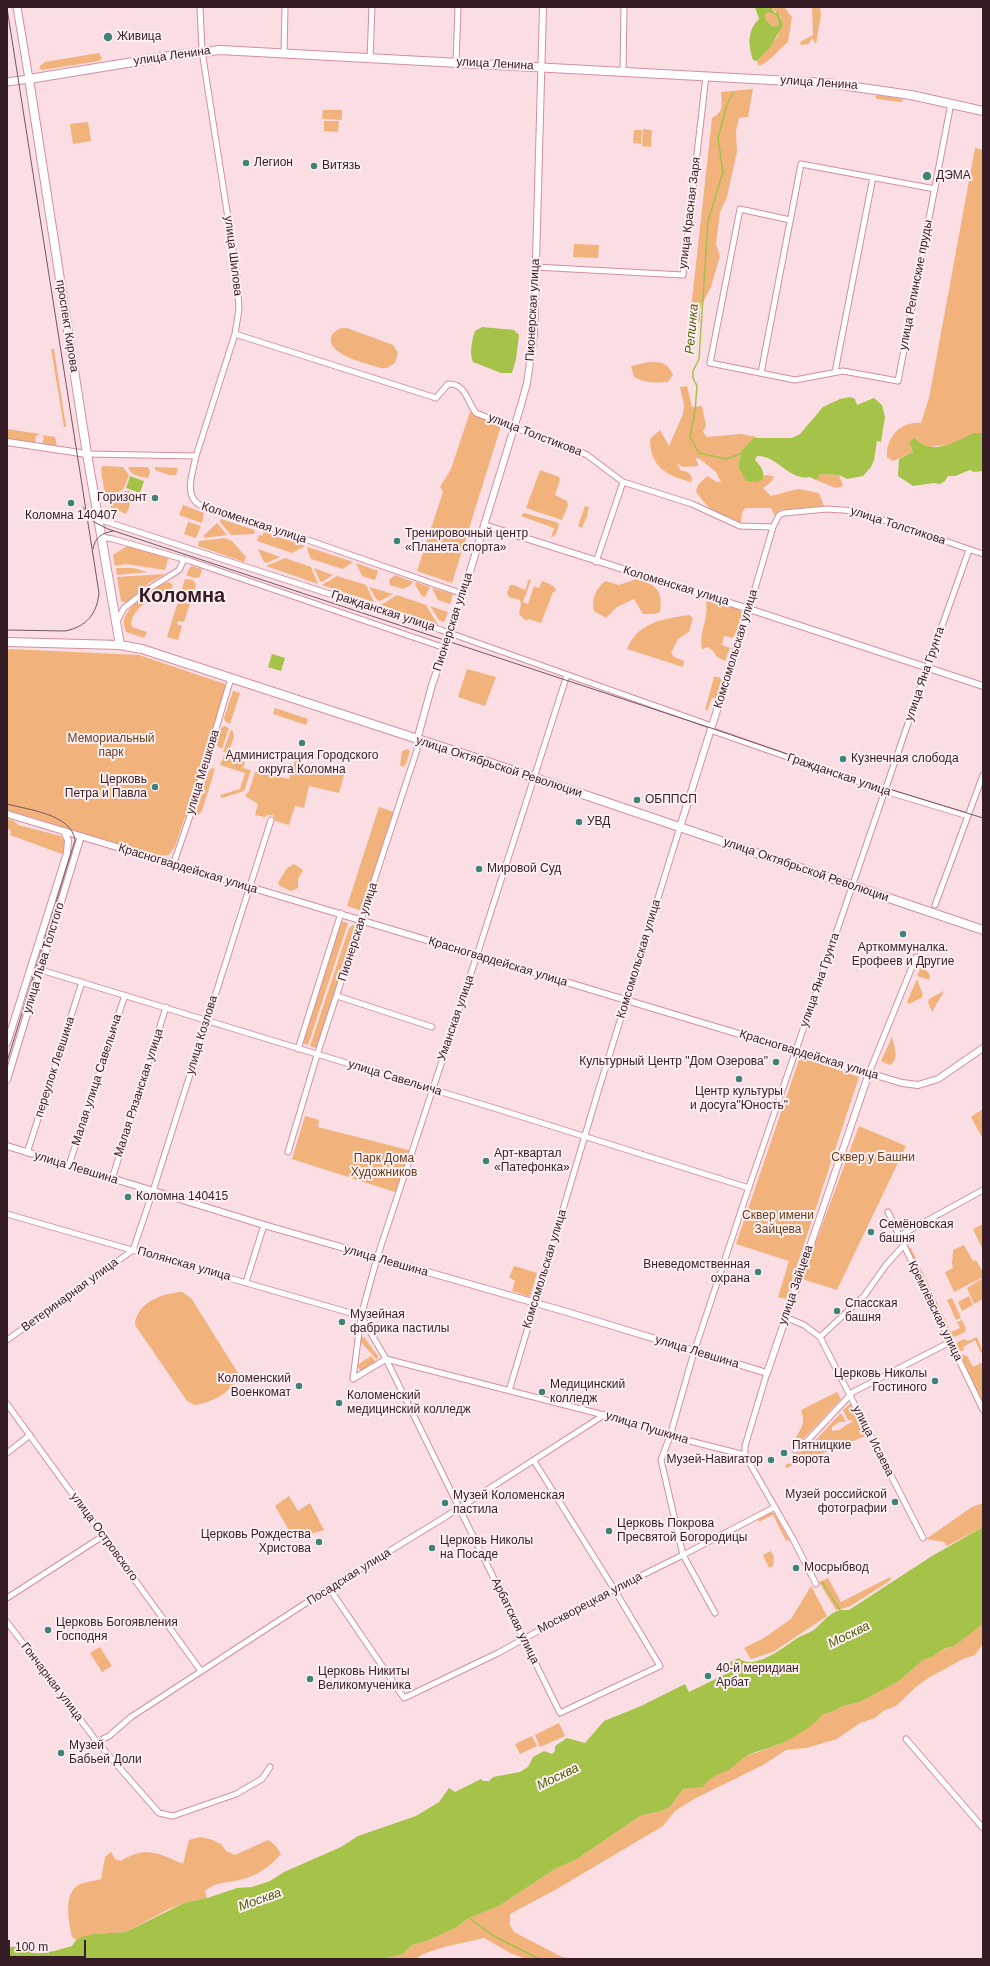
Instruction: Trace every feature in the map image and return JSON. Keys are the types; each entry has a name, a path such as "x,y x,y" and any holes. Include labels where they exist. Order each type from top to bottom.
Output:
{"main road":[{"name":"проспект Кирова","path":"17,7 87,454 120,645"},
{"name":"улица Ленина","path":"7,82 202,51 284,53 834,84 911,95 983,111"},
{"name":"улица Октябрьской Революции","path":"7,642 120,645 149,651 533,777 983,930"}],"street":[{"name":"улица Шилова","path":"196,456 235,334 239,309 237,276 202,51 200,7"},
{"path":"284,53 285,7"},
{"path":"370,59 372,7"},
{"path":"456,62 458,7"},
{"name":"Пионерская улица","path":"288,1152 317,1055 417,750 417,740 432,685 463,594 527,383 534,334 543,7"},
{"path":"623,71 624,7"},
{"name":"улица Красная Заря","path":"535,267 683,275 706,76"},
{"path":"761,373 801,164 935,188 951,104"},
{"path":"835,372 872,177"},
{"name":"улица Репинские пруды","path":"790,220 740,209 720,304 710,363 795,380 835,372 843,372 898,381 935,188"},
{"name":"улица Толстикова","path":"235,334 436,398 448,384 452,384 464,391 476,413 514,428 566,445 587,455 623,482 692,504 740,526 773,527 779,515 784,513 844,509 869,515 983,554"},
{"path":"7,442 87,454 196,456"},
{"name":"Коломенская улица","path":"196,456 190,485 191,497 194,502 463,594"},
{"path":"596,562 623,482"},
{"name":"Гражданская улица","path":"98,519 450,633 885,791 968,816"},
{"name":"Коломенская улица","path":"484,525 596,562 749,609 983,686"},
{"name":"Комсомольская улица","path":"509,1391 584,1137 749,609 773,527"},
{"name":"Гражданская улица","path":"101,537 184,559 445,648"},
{"name":"улица Яна Грунта","path":"714,1613 683,1555 661,1460 670,1436 694,1352 749,1188 927,668 970,550"},
{"path":"116,624 124,608 147,590 179,570 184,559"},
{"name":"Уманская улица","path":"386,1359 353,1379 361,1316 377,1258 567,675"},
{"name":"улица Мешкова","path":"173,866 190,816 231,678"},
{"path":"934,905 983,775"},
{"name":"Красногвардейская улица","path":"7,814 173,866 340,913 902,1083 918,1085 938,1079 983,1048"},
{"name":"улица Козлова","path":"133,1250 271,820"},
{"name":"улица Льва Толстого","path":"7,1043 67,853 68,840 64,831"},
{"name":"улица Льва Толстого","path":"7,1080 81,836"},
{"path":"298,1049 340,913"},
{"name":"улица Зайцева","path":"745,1456 745,1446 785,1317 869,1073 916,957"},
{"name":"улица Савельича","path":"41,970 166,1007 749,1188"},
{"name":"переулок Левшина","path":"27,1152 82,982"},
{"name":"Малая улица Савельича","path":"69,1165 125,995"},
{"path":"337,996 432,1026"},
{"name":"Малая Рязанская улица","path":"112,1179 166,1007"},
{"name":"улица Левшина","path":"7,1146 264,1226 534,1303 767,1373"},
{"path":"900,1236 983,1190"},
{"name":"Кремлёвская улица","path":"888,1212 983,1410"},
{"name":"Полянская улица","path":"7,1214 361,1316"},
{"path":"246,1282 264,1226"},
{"path":"820,1337 864,1296 886,1265 904,1245"},
{"name":"Ветеринарная улица","path":"7,1340 133,1250"},
{"name":"Арбатская улица","path":"361,1316 386,1359 560,1713 660,1666 614,1589"},
{"name":"улица Исаева","path":"785,1317 804,1325 820,1337 923,1538"},
{"path":"795,1450 807,1441 853,1392 950,1342"},
{"name":"улица Пушкина","path":"386,1359 604,1415 670,1436 745,1456"},
{"name":"улица Островского","path":"7,1404 9,1411 30,1435 201,1671"},
{"name":"Посадская улица","path":"97,1742 109,1736 131,1717 329,1588 459,1508 604,1415"},
{"path":"7,1453 30,1435"},
{"path":"745,1456 775,1507 816,1584"},
{"path":"534,1460 614,1589"},
{"name":"Москворецкая улица","path":"329,1588 404,1698 523,1639 614,1589 775,1507"},
{"path":"7,1598 103,1536"},
{"name":"Гончарная улица","path":"7,1622 97,1742"},
{"path":"906,1739 983,1828"},
{"path":"97,1742 159,1813 164,1815 173,1816 236,1794 262,1779 270,1767"}],"green space":[{"path":"771,7 784,7 792,17 788,42 771,58 759,66 757,61 778,36 781,17"},
{"path":"812,7 820,7 821,15 816,44 812,38 809,44 801,45 800,42 813,35"},
{"path":"769,12 777,16 779,24 777,26 773,27 765,19 765,14"},
{"path":"99,53 102,58 99,61 43,70 40,69 40,66 45,62"},
{"path":"753,89 748,117 739,118 736,131 737,152 727,197 720,212 716,244 720,256 711,287 700,308 700,321 690,330 688,318 692,300 712,118 720,111 722,104 721,92"},
{"path":"877,95 902,99 903,101 877,99 875,97"},
{"path":"323,110 342,110 342,120 322,119"},
{"path":"324,121 339,121 338,132 324,131"},
{"path":"88,122 91,141 73,144 70,124"},
{"path":"643,129 652,130 651,147 642,146"},
{"path":"634,130 642,130 641,144 633,143"},
{"path":"975,148 983,150 983,433 973,433 947,446 942,445 927,447 915,438 910,445 913,452 893,461 887,457 887,450 892,437 901,428 907,425 921,423 929,398"},
{"path":"574,244 599,245 598,258 573,257"},
{"path":"342,328 347,328 393,345 398,353 395,363 387,368 381,368 342,354 335,349 331,338 335,332"},
{"path":"51,349 54,349 66,427 64,427"},
{"path":"649,362 658,362 669,368 673,375 668,382 651,382 634,377 631,366"},
{"path":"687,386 692,407 702,406 706,426 703,432 707,437 741,434 757,437 742,450 738,466 748,481 763,479 764,475 774,476 772,481 763,488 771,496 798,489 819,493 824,506 780,510 774,515 771,508 745,508 742,513 741,523 734,522 709,508 696,491 698,485 707,476 717,482 721,482 716,472 700,459 696,458 698,466 683,467 677,463 681,471 690,474 692,478 691,482 674,477 661,468 656,463 653,456 650,439 660,430 669,446 683,414 684,405 680,387"},
{"path":"470,412 501,426 452,583 417,571 443,492 440,487 451,469"},
{"path":"7,429 40,434 36,436 35,443 38,444 7,441"},
{"path":"42,435 55,437 57,447 42,445 44,437"},
{"path":"103,466 123,467 129,475 124,488 107,502 101,468"},
{"path":"128,467 148,467 150,472 148,478 133,474"},
{"path":"155,467 178,468 176,475 169,475 155,470"},
{"path":"540,470 559,477 560,480 555,495 567,501 568,505 562,520 526,508"},
{"path":"819,474 839,475 843,486 836,488 816,480"},
{"path":"124,491 130,491 131,493 129,508 126,514 110,507"},
{"path":"183,505 204,513 202,523 179,515"},
{"path":"585,506 589,507 588,514 582,528 578,526"},
{"path":"524,513 556,522 559,524 556,534 551,538 554,528 521,516"},
{"path":"221,519 255,530 254,534 231,535 220,522"},
{"path":"188,522 201,526 196,538 184,534"},
{"path":"217,523 227,535 204,538 204,535"},
{"path":"264,532 305,546 292,553 257,541 259,535 262,536"},
{"path":"225,538 232,541 246,557 244,562 198,546 199,541"},
{"path":"127,546 166,557 168,559 165,570 126,564 115,566 113,555"},
{"path":"308,547 353,562 343,569 311,559 307,549"},
{"path":"258,549 280,557 267,563 264,562"},
{"path":"285,558 311,567 318,584 266,566"},
{"path":"356,563 378,571 375,580 362,576"},
{"path":"191,566 202,569 200,577 194,578 186,575"},
{"path":"116,568 133,568 148,572 117,575"},
{"path":"314,568 333,575 322,582 320,581"},
{"path":"165,574 149,583 126,603 121,601 117,577"},
{"path":"395,575 413,582 403,589 390,585 389,580"},
{"path":"337,576 366,585 374,602 322,585"},
{"path":"185,579 193,580 196,585 184,622 178,621 177,624 182,626 178,640 167,637"},
{"path":"529,579 531,580 523,602 528,604 534,586 539,588 542,581 552,585 556,589 555,592 553,592 541,623 528,619 526,621 519,614 521,604 520,600 509,597 507,593 510,585 514,585 525,590"},
{"path":"636,579 649,583 657,589 661,604 660,612 654,614 643,614 634,599 617,607 606,618 594,611 593,602 595,594 605,581 619,585"},
{"path":"169,582 173,585 172,588 152,598 134,614 132,627 147,632 144,638 126,632 124,621 126,614 130,609 157,587"},
{"path":"416,582 430,587 425,597 422,596 415,585"},
{"path":"369,587 393,594 380,601 377,600"},
{"path":"432,588 453,594 450,604 438,600"},
{"path":"397,595 426,605 438,625 381,605"},
{"path":"712,599 738,607 742,614 738,629 733,638 724,636 722,645 730,648 725,661 717,657 708,647 702,649 701,638 707,610 706,604 707,600"},
{"path":"430,606 448,612 444,622 439,620"},
{"path":"689,615 693,618 689,632 678,639 671,653 674,657 684,661 683,667 627,649 638,633 652,623"},
{"name":"Мемориальный парк","path":"7,650 139,655 225,684 226,688 188,815 185,817 175,846 169,855 159,856 7,810"},
{"path":"467,669 496,677 485,706 458,697"},
{"path":"714,677 719,677 722,681 721,690 717,698 712,698 707,711 705,710"},
{"path":"233,691 240,693 230,724 225,721 224,718"},
{"path":"275,708 308,719 306,725 273,714"},
{"path":"224,726 229,728 222,749 217,746 217,741 219,732"},
{"path":"231,730 233,731 234,737 228,753 223,752"},
{"path":"407,749 410,751 406,764 403,767 400,765 402,751"},
{"path":"224,755 245,762 243,768 251,770 244,791 222,798 220,795 240,789 245,773 220,765"},
{"path":"295,761 344,775 339,793 309,786 304,808 295,806 289,825 275,821 273,815 267,815 265,817 255,815 258,804 245,796 249,791 255,772 289,779"},
{"path":"212,768 215,769 202,811 194,819 207,772"},
{"path":"379,807 394,812 364,908 360,910 347,906"},
{"path":"7,819 14,821 18,825 61,836 65,845 64,852 62,854 10,835 11,831 7,828"},
{"path":"294,864 303,870 298,879 298,888 291,891 280,886 278,883 287,868"},
{"path":"341,921 348,923 308,1045 302,1043"},
{"path":"353,925 357,926 317,1048 310,1046 349,928"},
{"path":"924,960 926,961 925,968 930,976 929,980 917,976"},
{"path":"917,979 923,995 921,998 909,1004 907,1002"},
{"path":"944,991 932,1012 928,1002 929,999"},
{"path":"892,1037 896,1056 890,1065 881,1061"},
{"name":"Сквер имени Зайцева","path":"800,1057 859,1077 786,1299 778,1297 789,1261 736,1244"},
{"path":"983,1109 983,1139 971,1117"},
{"name":"Парк Дома Художников","path":"305,1116 319,1120 318,1127 412,1151 398,1193 292,1159"},
{"name":"Сквер у Башни","path":"859,1126 906,1146 837,1290 802,1279"},
{"path":"983,1224 983,1250 973,1229"},
{"path":"964,1245 973,1261 976,1260 983,1272 983,1277 954,1292 945,1272 953,1268 953,1250"},
{"path":"911,1248 951,1332 960,1328 957,1322 962,1320 966,1329 965,1332 954,1337 950,1335 908,1249"},
{"path":"514,1266 537,1273 530,1297 512,1291 515,1281 509,1277"},
{"path":"983,1278 983,1299 974,1304 967,1288"},
{"path":"182,1292 191,1298 238,1373 233,1385 228,1390 209,1402 202,1404 195,1405 187,1401 135,1325 140,1310 152,1300 167,1294"},
{"path":"969,1296 973,1305 962,1311 958,1302"},
{"path":"952,1298 961,1318 956,1320 947,1300"},
{"path":"364,1337 378,1356 377,1360 360,1341 360,1338"},
{"path":"977,1337 983,1352 981,1353 975,1340 963,1347 964,1351 957,1350 955,1346 958,1342 964,1339 968,1341"},
{"path":"960,1354 967,1356 973,1367 983,1362 983,1404"},
{"path":"371,1356 376,1362 363,1370 360,1370 357,1365"},
{"path":"837,1392 841,1399 804,1438 798,1442 795,1440 803,1423 801,1410"},
{"path":"850,1404 852,1405 868,1435 786,1468 785,1465 795,1462 794,1455 808,1448 841,1413 846,1422 839,1422 832,1427 832,1431 840,1430 852,1422 852,1420 848,1420 843,1410"},
{"path":"289,1496 298,1511 310,1503 324,1530 294,1539 275,1506"},
{"path":"983,1503 983,1527 947,1546 944,1542 926,1539 972,1507"},
{"path":"769,1512 774,1513 789,1540 786,1541 773,1515 759,1522 758,1518"},
{"path":"771,1551 774,1557 773,1566 769,1568 763,1555"},
{"path":"890,1577 891,1580 849,1607 836,1610 819,1582 828,1578 841,1602"},
{"path":"811,1586 827,1616 773,1652 751,1659 744,1648 764,1638 791,1619"},
{"path":"983,1624 983,1644 975,1655 963,1659 928,1678 896,1706 883,1711 875,1718 860,1723 837,1739 806,1748 786,1750 763,1765 694,1799 675,1811 663,1826 555,1890 510,1914 510,1925 514,1932 562,1957 574,1959 527,1959 512,1954 484,1938 444,1947 423,1954 416,1959 383,1959 403,1954 412,1945 427,1941 457,1927 467,1919 499,1906 555,1869 577,1859 640,1816 661,1811 670,1807 683,1789 690,1788 727,1770 746,1756 778,1745 802,1730 821,1714 832,1712 843,1706 860,1702 899,1681 923,1660 934,1656 943,1649 949,1648"},
{"path":"100,1647 112,1666 102,1672 90,1653"},
{"path":"559,1723 565,1736 540,1747 535,1735"},
{"path":"532,1736 537,1746 520,1754 515,1744"},
{"path":"200,1837 210,1839 221,1844 226,1851 235,1855 268,1840 275,1845 281,1854 268,1866 254,1875 243,1879 214,1885 205,1891 207,1898 184,1903 169,1909 126,1932 94,1934 76,1940 72,1937 68,1910 70,1896 77,1886 101,1879 105,1857 111,1852 115,1859 121,1861 138,1853 145,1852 159,1854 183,1864 189,1840"}],"water":[{"path":"755,7 771,7 775,13 778,12 783,25 771,46 757,61 753,60 750,49 750,38 752,28 759,19","holes":["769,12 777,16 779,24 777,26 773,27 765,19 765,14"]},
{"path":"482,327 514,330 519,335 516,359 512,373 501,373 473,362 471,351 475,331"},
{"path":"850,397 855,399 857,405 874,398 882,405 885,417 881,442 877,441 874,460 871,467 863,476 847,479 839,475 820,474 816,480 810,477 796,475 789,472 771,459 757,456 755,460 763,471 763,479 757,482 746,481 738,466 742,450 754,438 792,438 800,434 823,407 840,399"},
{"path":"973,433 983,433 983,471 974,472 970,470 955,476 948,476 945,481 940,484 934,483 913,486 898,476 899,459 913,452 909,442 915,438 921,444 936,447 951,444"},
{"path":"130,476 144,481 140,493 126,488"},
{"path":"272,654 285,658 281,671 268,667"},
{"name":"Москва","path":"983,1527 983,1624 954,1646 943,1649 934,1656 923,1660 899,1681 860,1702 843,1706 832,1712 822,1714 820,1718 809,1727 788,1740 748,1755 731,1768 711,1779 703,1787 683,1789 670,1807 661,1811 640,1816 577,1859 555,1869 499,1906 467,1919 457,1927 427,1941 412,1945 403,1954 383,1959 7,1959 7,1949 11,1947 19,1947 35,1953 45,1953 57,1950 72,1946 76,1940 81,1937 94,1934 126,1932 184,1903 207,1898 237,1888 252,1887 270,1881 284,1872 341,1847 358,1836 416,1816 439,1802 449,1788 455,1792 481,1779 483,1781 489,1781 493,1777 520,1772 528,1767 533,1757 544,1751 552,1754 555,1751 555,1746 567,1738 585,1743 604,1721 641,1706 685,1684 689,1692 732,1671 728,1663 739,1658 745,1662 752,1662 768,1657 813,1630 833,1613 840,1610 849,1610 932,1556"}],"waterway":[{"name":"Репинка","path":"733,93 727,104 718,138 723,172 708,221 699,359 693,371 693,378 697,386 695,411 690,437 699,453 726,459 743,453"},
{"path":"822,1582 840,1610"},
{"path":"469,1918 494,1936 539,1959"}],"tram line":[{"path":"7,8 99,593 93,613 84,623 72,629 65,631 7,630"},
{"path":"83,507 94,522 108,529 711,728 886,788 983,818"},
{"path":"93,549 95,541 100,536 113,531"},
{"path":"7,804 48,814 58,819 66,824 72,831 75,840 7,1062"}],"place":[{"name":"Живица","path":"108,37"},
{"name":"Легион","path":"246,163"},
{"name":"Витязь","path":"314,166"},
{"name":"ДЭМА","path":"927,176"},
{"name":"Горизонт","path":"155,498"},
{"name":"Коломна 140407","path":"71,503"},
{"name":"Тренировочный центр «Планета спорта»","path":"397,541"},
{"name":"Администрация Городского округа Коломна","path":"302,743"},
{"name":"Кузнечная слобода","path":"843,759"},
{"name":"Церковь Петра и Павла","path":"155,787"},
{"name":"ОБППСП","path":"637,800"},
{"name":"УВД","path":"579,822"},
{"name":"Мировой Суд","path":"479,869"},
{"name":"Арткоммуналка. Ерофеев и Другие","path":"903,934"},
{"name":"Культурный Центр \"Дом Озерова\"","path":"776,1062"},
{"name":"Центр культуры и досуга\"Юность\"","path":"739,1079"},
{"name":"Арт-квартал «Патефонка»","path":"486,1161"},
{"name":"Коломна 140415","path":"128,1197"},
{"name":"Семёновская башня","path":"871,1232"},
{"name":"Вневедомственная охрана","path":"758,1272"},
{"name":"Спасская башня","path":"837,1311"},
{"name":"Музейная фабрика пастилы","path":"342,1322"},
{"name":"Церковь Николы Гостиного","path":"935,1381"},
{"name":"Коломенский Военкомат","path":"299,1386"},
{"name":"Медицинский колледж","path":"542,1392"},
{"name":"Коломенский медицинский колледж","path":"339,1403"},
{"name":"Пятницкие ворота","path":"784,1453"},
{"name":"Музей-Навигатор","path":"771,1460"},
{"name":"Музей российской фотографии","path":"895,1502"},
{"name":"Музей Коломенская пастила","path":"445,1503"},
{"name":"Церковь Покрова Пресвятой Богородицы","path":"609,1531"},
{"name":"Церковь Рождества Христова","path":"319,1542"},
{"name":"Церковь Николы на Посаде","path":"432,1548"},
{"name":"Мосрыбвод","path":"796,1568"},
{"name":"Церковь Богоявления Господня","path":"48,1630"},
{"name":"40-й меридиан Арбат","path":"708,1676"},
{"name":"Церковь Никиты Великомученика","path":"310,1679"},
{"name":"Музей Бабьей Доли","path":"61,1753"}],"district":[{"name":"Коломна","path":"182,596"}]}
